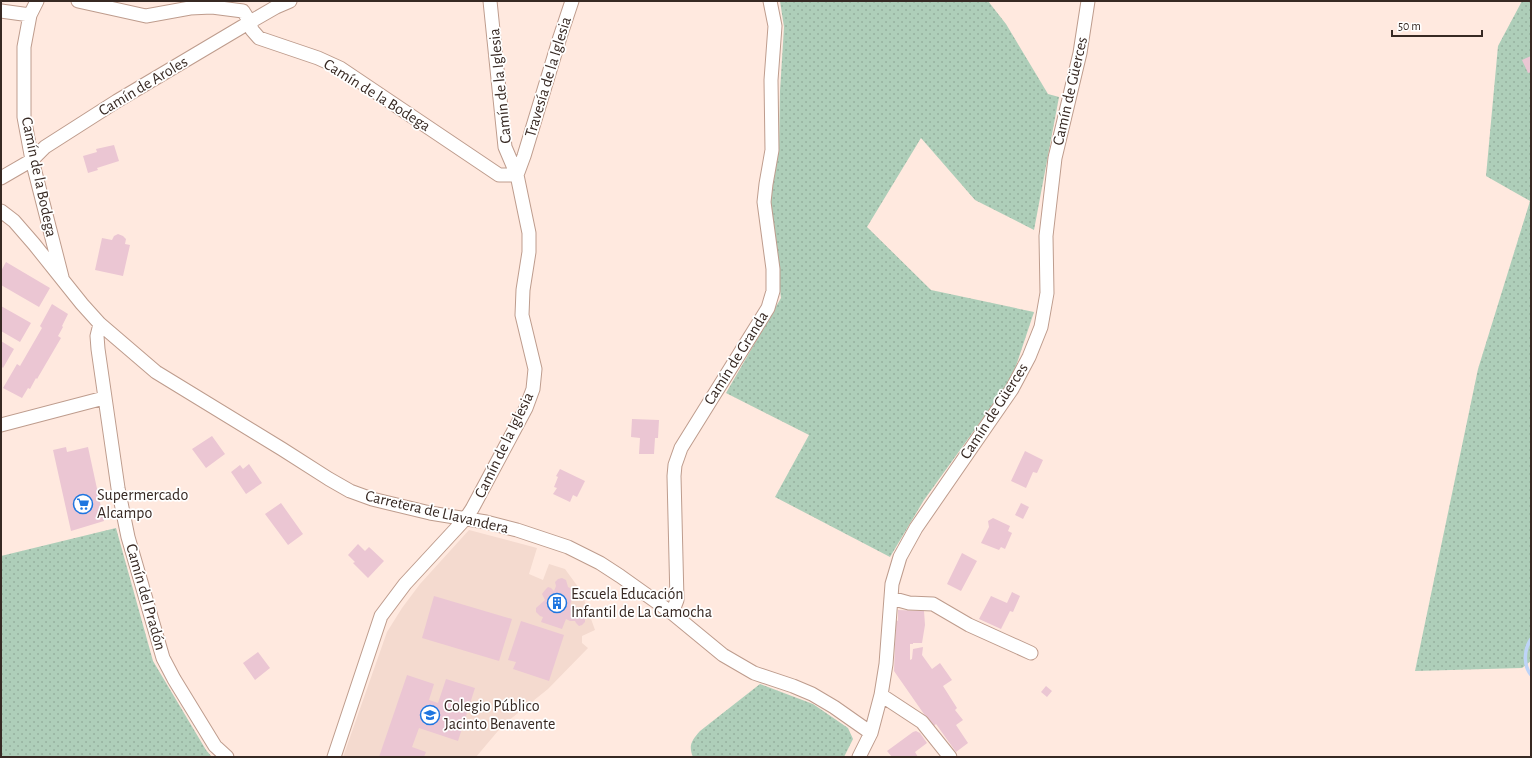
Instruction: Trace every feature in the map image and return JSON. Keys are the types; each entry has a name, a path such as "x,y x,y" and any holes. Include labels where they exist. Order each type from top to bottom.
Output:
{"street":[{"name":"Camín de la Bodega","path":"37,1 30,15 24,47 24,117 32,160 63,281"},
{"name":"Camín de la Bodega","path":"78,1 146,16 190,8 212,7 243,11 250,22 252,30 259,38 318,58 340,68 499,176 517,175"},
{"name":"Camín de Aroles","path":"1,178 32,160 45,146 117,101 250,22 290,1"},
{"name":"Camín de la Iglesia","path":"334,757 381,616 405,584 466,518 526,408 533,389 535,369 522,315 523,290 529,252 529,233 517,175 505,146 490,1"},
{"name":"Travesía de la Iglesia","path":"517,175 572,1"},
{"name":"Camín de Granda","path":"672,613 677,600 674,476 675,465 680,448 768,308 772,291 773,269 764,202 772,150 771,80 775,26 770,1"},
{"name":"Camín de Güerces","path":"859,757 871,733 881,695 886,664 892,584 900,557 916,528 1012,389 1029,357 1040,327 1047,293 1046,236 1055,158 1080,53 1088,1"},
{"path":"1,11 30,15"},
{"name":"Carretera de Llavandera","path":"1,211 14,221 29,238 100,324 156,372 264,437 329,479 350,491 372,499 423,512 486,522 517,530 568,547 600,563 620,576 672,613 723,655 754,674 793,686 812,694 834,707 871,733"},
{"name":"Camín del Pradón","path":"100,324 97,336 98,349 118,488 124,519 163,658 215,746 227,757"},
{"path":"1,425 104,398"},
{"path":"891,598 909,604 933,604 968,625 1031,653"},
{"path":"881,695 922,722 950,757"}],"shaded area":[{"path":"469,530 537,548 529,574 543,580 549,564 565,569 581,591 595,630 582,636 582,643 588,648 548,689 503,725 476,757 343,757 387,632 402,608 420,584"}],"green space":[{"path":"780,1 988,1 1006,24 1048,94 1059,97 1034,230 975,200 921,138 867,227 931,290 1034,312 1012,378 924,500 890,557 775,497 809,435 726,393 781,298 770,201 779,148 780,91 784,27"},
{"path":"1522,1 1531,1 1531,661 1522,668 1415,671 1478,369 1530,201 1486,176 1498,46"},
{"path":"116,528 153,661 206,750 212,757 1,757 1,556"},
{"path":"760,684 813,704 848,728 853,739 844,757 693,757 691,746 695,737 700,731"}],"building":[{"path":"1531,56 1531,72 1528,73 1522,60"},
{"path":"114,145 119,161 97,168 98,170 88,173 83,156 97,152 96,149"},
{"path":"118,234 126,239 125,244 130,245 123,276 95,270 102,238 112,240 114,236"},
{"path":"6,262 50,288 39,307 1,285 1,271"},
{"path":"52,304 68,314 58,336 61,338 37,379 36,378 30,389 28,388 22,398 3,388 17,364 20,366 42,328 40,326"},
{"path":"1,306 31,323 20,342 1,331"},
{"path":"1,341 14,349 3,368 1,366"},
{"path":"632,419 659,420 658,438 655,438 654,454 639,454 640,438 631,437"},
{"path":"212,436 225,454 206,468 192,449"},
{"name":"Supermercado Alcampo","path":"66,447 67,452 88,447 104,521 71,531 53,450"},
{"path":"1025,451 1043,460 1037,473 1033,472 1026,488 1011,481"},
{"path":"249,464 262,483 246,494 231,472 240,465 243,469"},
{"path":"560,469 585,481 577,497 573,495 570,502 553,494 557,488 554,487 558,477 556,476"},
{"path":"281,503 303,534 288,545 265,514"},
{"path":"1021,503 1029,507 1023,519 1015,515"},
{"path":"993,518 1010,526 1008,531 1012,533 1005,549 1001,547 999,550 981,543 989,527 988,521"},
{"path":"358,544 365,551 369,547 384,561 368,578 353,563 355,562 348,555"},
{"path":"962,553 977,561 961,591 947,584"},
{"name":"Escuela Educación Infantil de La Camocha","path":"562,578 566,580 568,587 572,589 572,592 574,593 570,605 578,608 578,616 582,616 585,619 585,622 582,625 579,626 575,621 566,619 562,629 541,622 543,617 536,612 536,608 545,600 542,594 545,590 548,587 554,591 556,586 555,582"},
{"path":"1012,592 1020,596 1013,612 1010,611 1001,629 979,619 991,596 1007,603"},
{"path":"434,596 512,619 499,661 422,638"},
{"path":"898,610 924,611 925,625 922,643 910,644 910,660 912,659 913,649 923,647 922,655 932,669 940,663 952,680 943,686 957,708 955,710 963,720 956,725 968,743 956,752 936,724 933,727 894,671 896,620 898,621"},
{"path":"521,621 564,635 549,681 513,669 516,662 508,660"},
{"path":"258,652 270,668 255,680 243,663"},
{"name":"Colegio Público Jacinto Benavente","path":"407,675 434,684 429,700 438,703 446,679 475,688 458,741 419,728 412,747 426,752 424,757 379,757"},
{"path":"1046,686 1052,691 1047,697 1041,692"},
{"path":"916,731 920,733 927,743 915,752 918,757 892,757 887,751"}],"waterway":[{"path":"1531,639 1527,647 1525,657 1528,671 1531,675"}],"place":[{"name":"Supermercado Alcampo","path":"83,504"},
{"name":"Escuela Educación Infantil de La Camocha","path":"557,603"},
{"name":"Colegio Público Jacinto Benavente","path":"430,715"}]}
